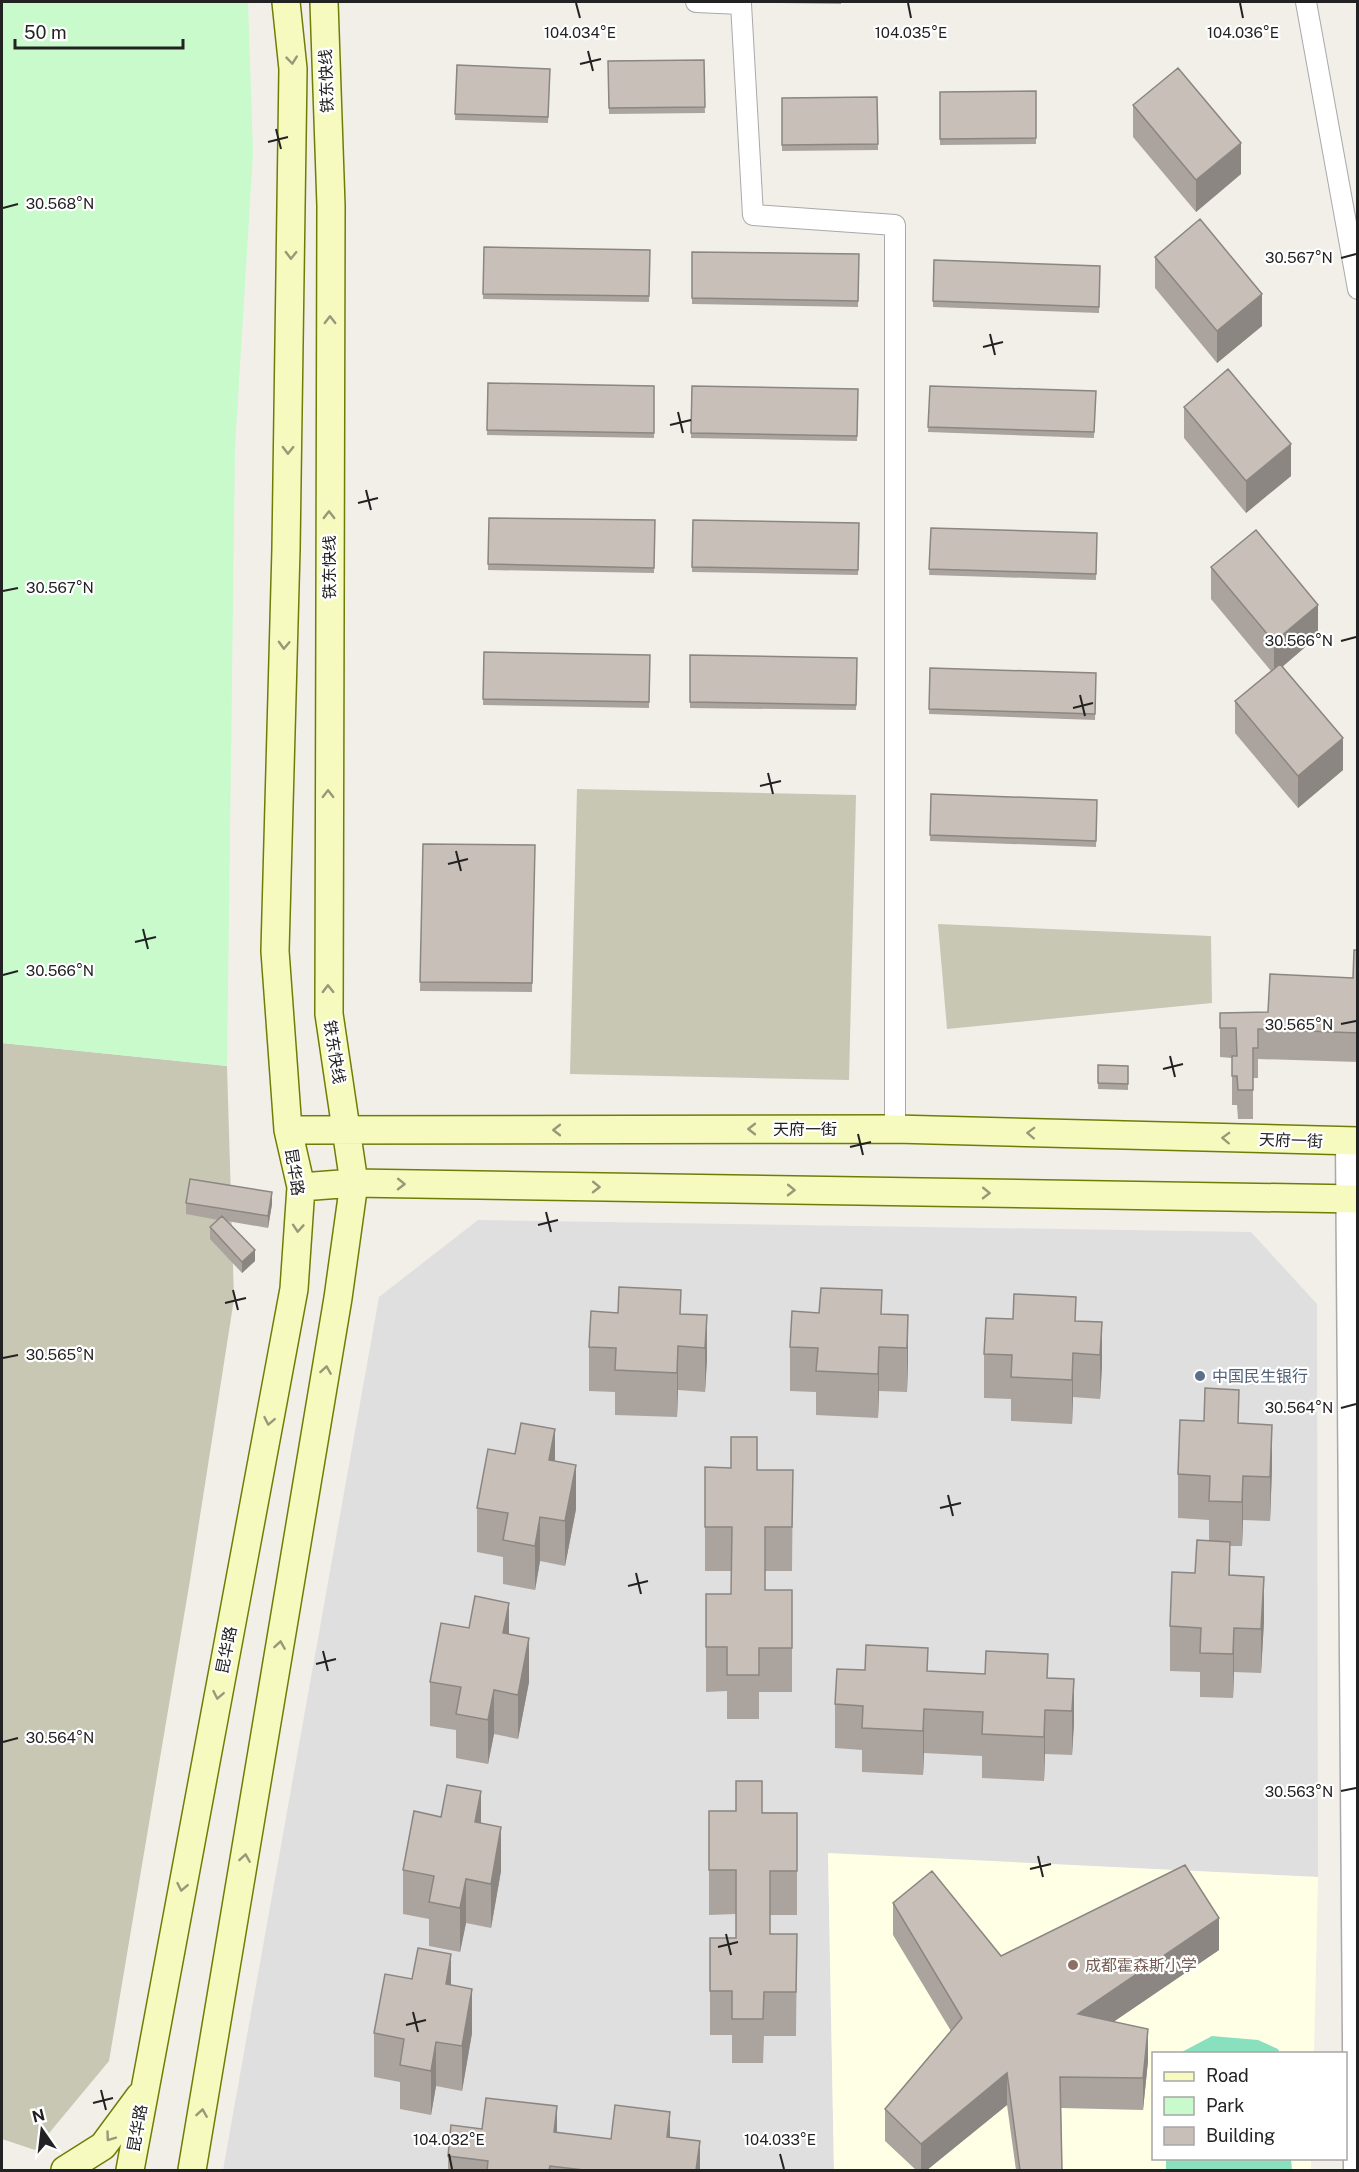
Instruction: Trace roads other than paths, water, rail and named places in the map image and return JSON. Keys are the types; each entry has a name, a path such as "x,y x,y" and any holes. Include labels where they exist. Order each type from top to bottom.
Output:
{"main road":[{"name":"铁东快线","path":"286,2 293,69 286,549 275,951 288,1130"},
{"name":"铁东快线","path":"324,2 330,206 327,937 329,1014 347,1130"},
{"name":"天府一街","path":"288,1130 895,1129 1353,1141"},
{"name":"昆华路","path":"130,2170 294,1289 301,1187 288,1130"},
{"path":"192,2170 338,1298 354,1183 347,1130"},
{"path":"301,1187 354,1183 1352,1199"},
{"path":"65,2170 104,2146 144,2090"}],"street":[{"path":"696,2 741,4 753,215 896,225 895,1129"},
{"path":"1306,2 1358,290"},
{"path":"1353,1141 1356,2170"}],"place":[{"name":"中国民生银行","path":"1200,1376"},
{"name":"成都霍森斯小学","path":"1073,1965"}]}
